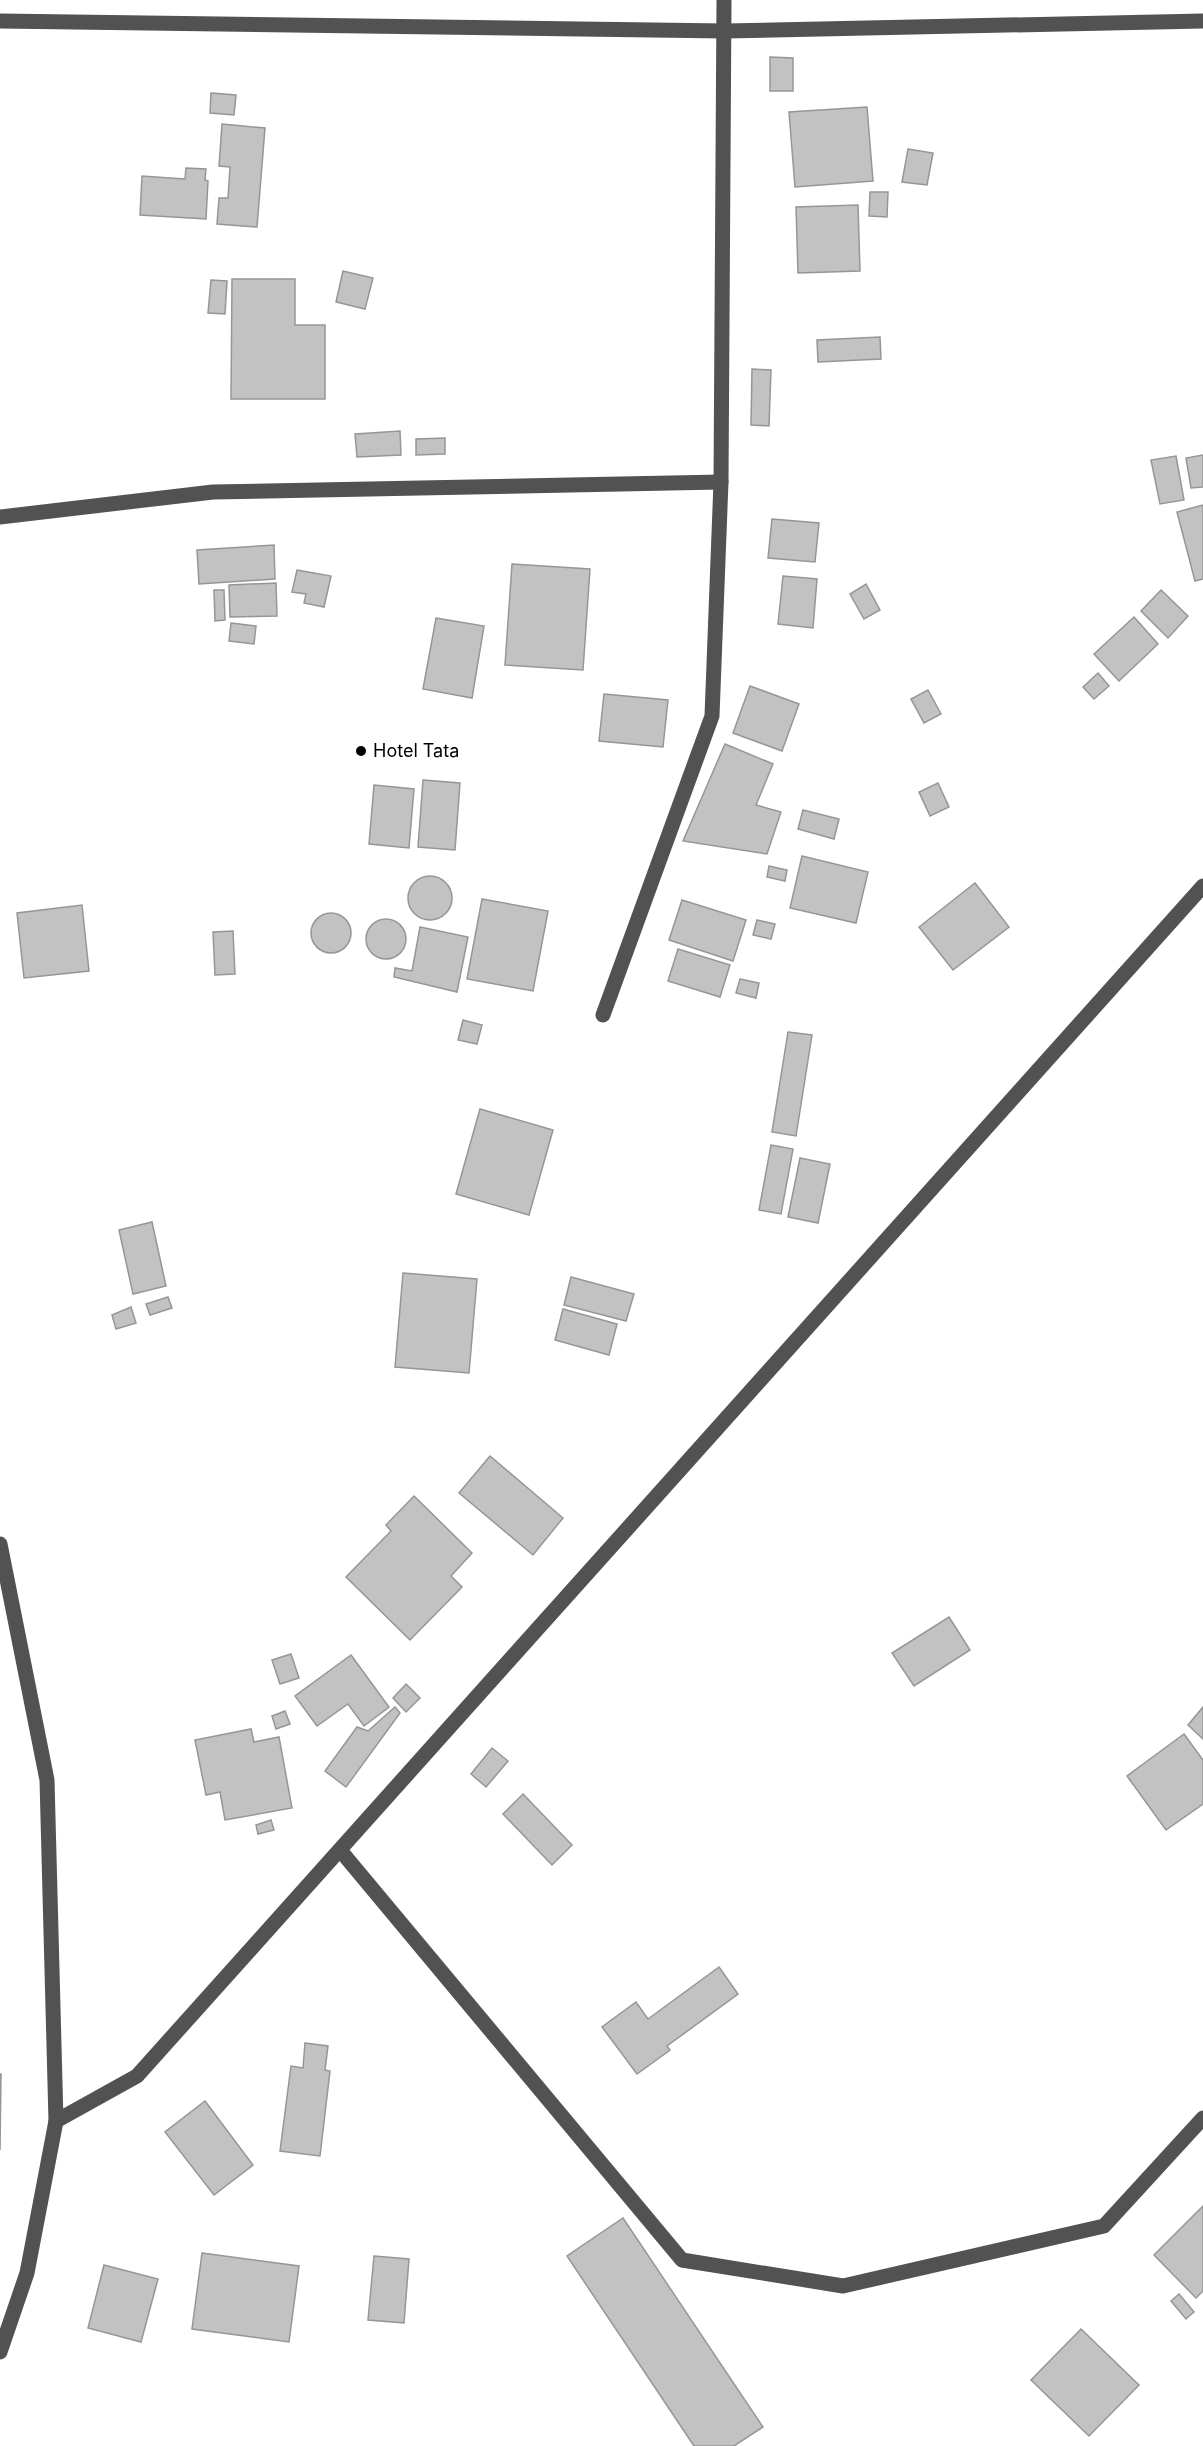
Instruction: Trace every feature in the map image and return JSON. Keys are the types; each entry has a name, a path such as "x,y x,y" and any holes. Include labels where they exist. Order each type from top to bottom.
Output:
{"street":[{"path":"603,1015 712,716 721,482 724,0"},
{"path":"0,21 725,31 1203,21"},
{"path":"0,517 213,492 721,482"},
{"path":"56,2121 137,2076 1203,886"},
{"path":"0,1544 47,1780 56,2121 27,2273 0,2352"},
{"path":"339,1850 682,2260 843,2286 1104,2226 1203,2118"}],"building":[{"path":"770,57 793,58 793,91 770,91"},
{"path":"211,93 236,95 234,115 210,113"},
{"path":"867,107 873,181 795,187 789,112"},
{"path":"222,124 265,128 257,227 217,224 219,198 228,198 230,167 219,166"},
{"path":"908,149 933,153 927,185 902,182"},
{"path":"186,168 206,169 205,180 208,181 206,219 140,215 142,176 185,179"},
{"path":"870,192 888,192 887,217 869,216"},
{"path":"858,205 860,271 798,273 796,207"},
{"path":"343,271 373,278 365,309 336,302"},
{"path":"232,279 295,279 295,325 325,325 325,399 231,399"},
{"path":"211,280 227,281 225,314 208,313"},
{"path":"880,337 881,359 818,362 817,340"},
{"path":"752,369 771,370 769,426 751,425"},
{"path":"400,431 401,455 357,457 355,434"},
{"path":"445,438 445,454 416,455 416,439"},
{"path":"1203,455 1203,487 1191,488 1186,458"},
{"path":"1176,456 1184,500 1160,504 1151,460"},
{"path":"1203,505 1203,579 1195,581 1177,512"},
{"path":"772,519 819,523 815,562 768,558"},
{"path":"274,545 275,579 199,584 197,550"},
{"path":"512,564 590,569 583,670 505,665"},
{"path":"297,570 331,576 324,607 304,603 306,594 292,592"},
{"path":"783,576 817,579 813,628 778,624"},
{"path":"276,583 277,616 230,617 229,585"},
{"path":"866,584 880,610 864,619 850,594"},
{"path":"214,590 224,590 225,620 215,621"},
{"path":"1161,590 1188,616 1168,638 1141,611"},
{"path":"1134,617 1158,644 1119,681 1094,654"},
{"path":"436,618 484,626 472,698 423,689"},
{"path":"231,623 256,626 254,644 229,641"},
{"path":"1098,673 1109,686 1094,699 1083,687"},
{"path":"750,686 799,704 782,751 733,733"},
{"path":"928,690 941,714 924,723 911,699"},
{"path":"604,694 668,700 663,747 599,741"},
{"path":"725,744 773,764 756,805 781,812 767,854 683,841"},
{"path":"423,780 460,783 455,850 418,847"},
{"path":"938,783 949,807 930,816 919,792"},
{"path":"374,785 414,789 409,848 369,844"},
{"path":"803,810 839,819 834,839 798,829"},
{"path":"802,856 868,872 856,923 790,908"},
{"path":"769,866 787,870 785,881 767,877"},
{"path":"430,876 439,877 446,882 451,889 451,907 446,914 439,919 430,920 421,919 414,914 409,907 408,898 409,889 414,882 421,877"},
{"path":"975,883 1009,927 953,970 919,927"},
{"path":"482,899 548,911 533,991 467,979"},
{"path":"682,900 746,920 733,961 669,940"},
{"path":"82,905 89,971 24,978 17,913"},
{"path":"331,913 339,914 345,919 350,925 350,941 345,947 339,952 331,953 323,952 317,947 312,941 311,933 312,925 317,919 323,914"},
{"path":"386,919 394,920 400,925 405,931 405,947 400,953 394,958 386,959 378,958 372,953 367,947 366,939 367,931 372,925 378,920"},
{"path":"757,920 775,924 771,939 753,935"},
{"path":"420,927 468,937 457,992 394,977 395,968 412,971"},
{"path":"233,931 235,974 215,975 213,932"},
{"path":"678,949 730,965 720,997 668,981"},
{"path":"740,979 759,983 756,998 736,993"},
{"path":"463,1020 482,1025 477,1044 458,1040"},
{"path":"788,1032 812,1035 796,1136 772,1132"},
{"path":"480,1109 553,1130 529,1215 456,1194"},
{"path":"771,1145 793,1149 781,1214 759,1210"},
{"path":"800,1158 830,1164 818,1223 788,1217"},
{"path":"152,1222 166,1286 133,1294 119,1230"},
{"path":"403,1273 477,1279 469,1373 395,1367"},
{"path":"571,1277 634,1294 626,1321 564,1305"},
{"path":"168,1297 172,1308 150,1315 146,1304"},
{"path":"131,1307 136,1323 116,1329 112,1315"},
{"path":"563,1309 617,1324 609,1355 555,1340"},
{"path":"490,1456 563,1518 533,1555 459,1493"},
{"path":"414,1496 472,1553 451,1576 462,1587 410,1640 346,1577 391,1531 386,1525"},
{"path":"949,1617 970,1650 914,1686 892,1653"},
{"path":"291,1654 299,1678 280,1684 272,1660"},
{"path":"351,1655 389,1707 364,1726 348,1704 317,1726 295,1696"},
{"path":"406,1684 420,1698 406,1712 393,1698"},
{"path":"395,1707 400,1713 346,1787 325,1771 357,1727 368,1731"},
{"path":"1203,1707 1203,1739 1188,1725"},
{"path":"285,1711 290,1724 276,1729 272,1716"},
{"path":"251,1729 254,1742 279,1737 292,1808 225,1820 220,1792 206,1795 195,1740"},
{"path":"1184,1734 1203,1760 1203,1804 1166,1830 1127,1776"},
{"path":"492,1748 508,1761 486,1787 471,1774"},
{"path":"523,1794 572,1845 552,1865 503,1814"},
{"path":"271,1820 274,1830 258,1834 256,1825"},
{"path":"719,1967 738,1994 667,2046 670,2050 637,2074 602,2027 636,2002 648,2019"},
{"path":"305,2043 328,2046 325,2070 330,2071 320,2156 280,2151 291,2066 303,2068"},
{"path":"0,2074 1,2074 0,2150"},
{"path":"205,2101 253,2165 214,2195 165,2132"},
{"path":"1203,2206 1203,2291 1196,2298 1154,2255"},
{"path":"623,2218 763,2427 734,2446 694,2446 567,2256"},
{"path":"202,2253 299,2266 289,2342 192,2329"},
{"path":"374,2256 409,2259 404,2323 368,2320"},
{"path":"104,2265 158,2279 141,2342 88,2328"},
{"path":"1179,2294 1194,2312 1186,2319 1171,2301"},
{"path":"1081,2329 1139,2385 1089,2436 1031,2380"}],"place":[{"name":"Hotel Tata","path":"361,751"}]}
